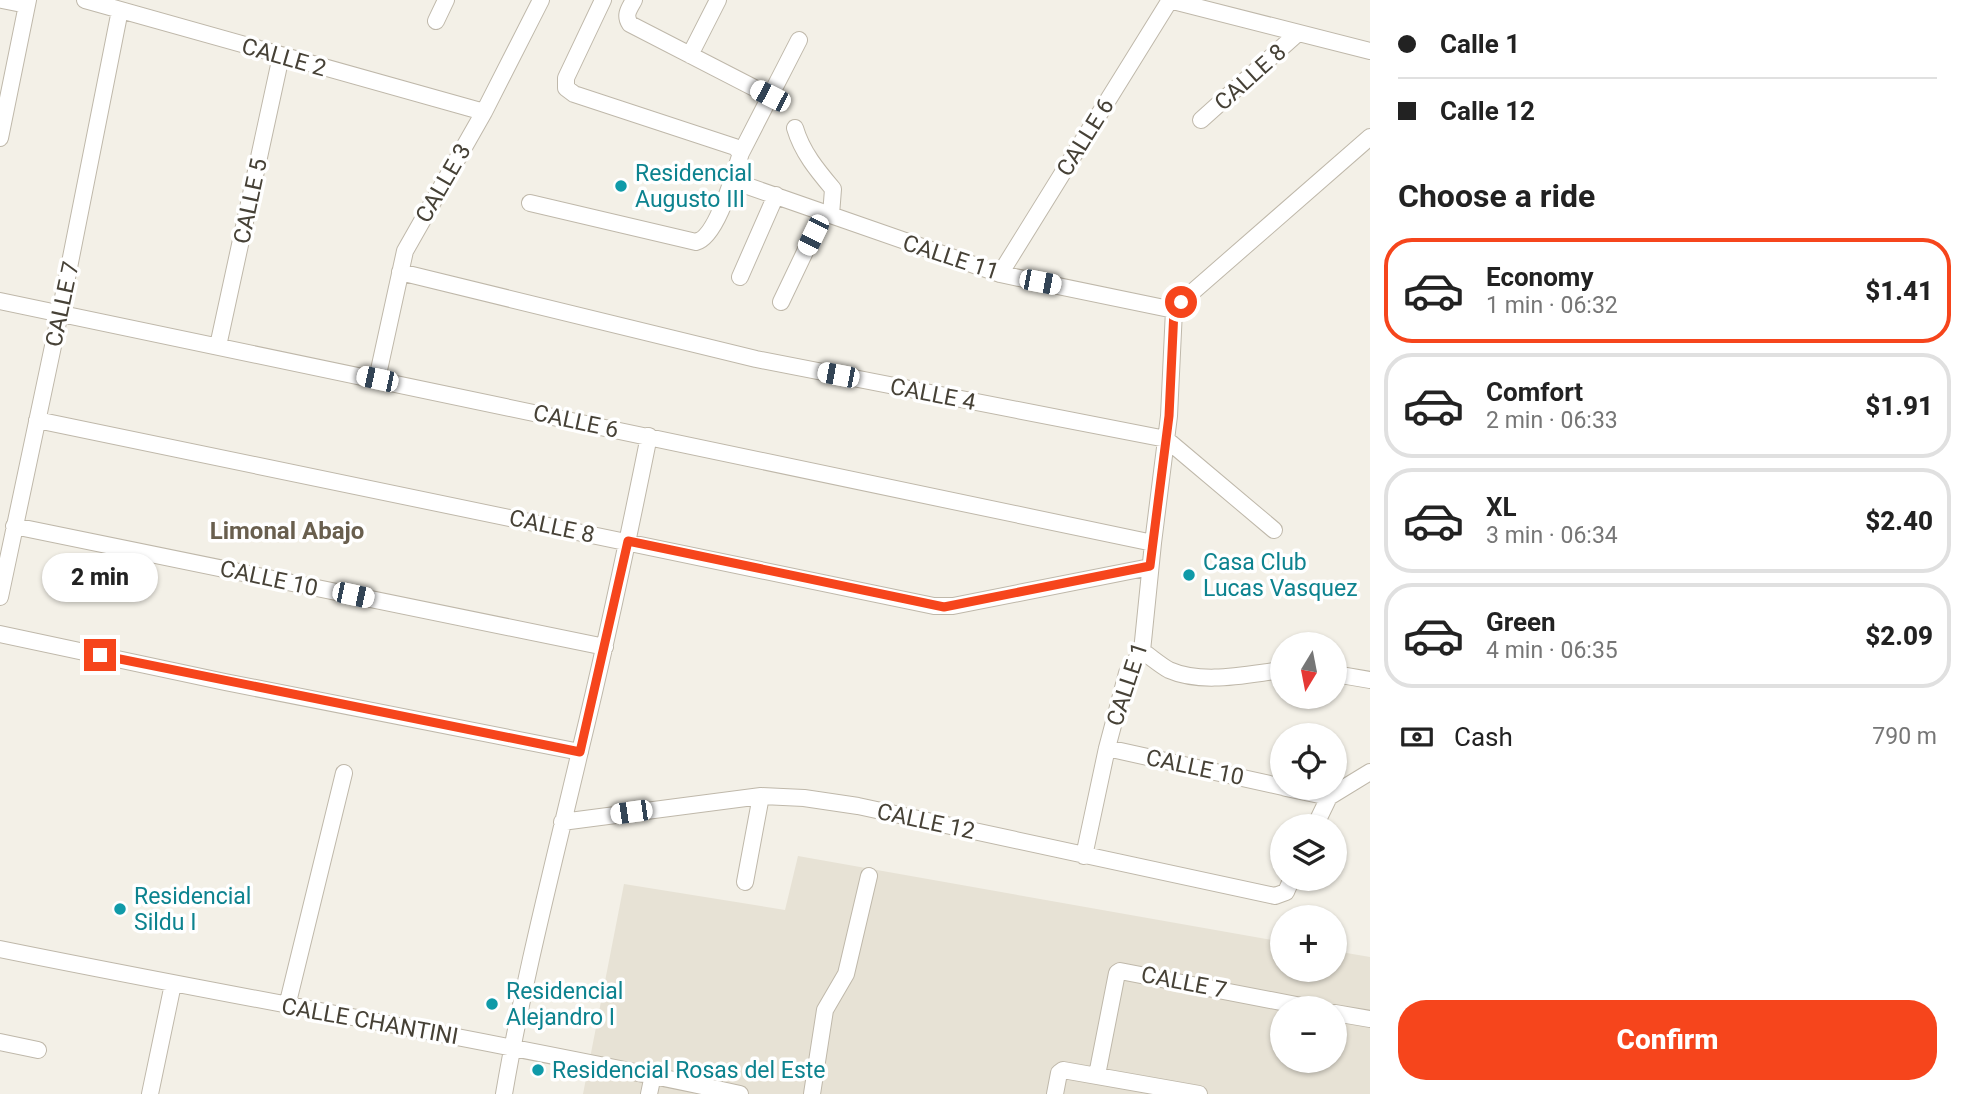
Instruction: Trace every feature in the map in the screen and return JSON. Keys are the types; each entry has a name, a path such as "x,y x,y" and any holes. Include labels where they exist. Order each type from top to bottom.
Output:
{"street":[{"path":"0,138 2,114 27,3 2,0"},
{"name":"CALLE 2","path":"85,0 484,112"},
{"path":"436,21 446,0"},
{"name":"CALLE 3","path":"377,379 400,272 413,235 484,112 541,0"},
{"path":"603,0 566,78 566,88 574,94 718,140 735,147 741,153"},
{"path":"634,0 626,18 630,24 770,96"},
{"path":"690,55 718,0"},
{"path":"1170,0 1370,51"},
{"name":"CALLE 6","path":"1000,274 1170,0"},
{"name":"CALLE 7","path":"0,597 120,9"},
{"name":"CALLE 8","path":"1201,120 1298,33"},
{"path":"530,203 696,242 708,235 733,181 741,153 799,40"},
{"name":"CALLE 5","path":"218,346 281,56"},
{"path":"781,302 828,214 833,189 812,163 799,142 795,128"},
{"path":"1174,310 1370,137"},
{"name":"CALLE 11","path":"733,181 1000,274 1174,310"},
{"path":"740,276 776,195"},
{"name":"CALLE 4","path":"400,272 756,359 1166,439 1274,530"},
{"name":"CALLE 6","path":"0,301 1153,542"},
{"name":"CALLE 1","path":"1084,856 1107,748 1127,673 1142,651 1166,439 1174,310"},
{"name":"CALLE 8","path":"37,420 944,607 1150,566"},
{"path":"504,1094 512,1046 562,822 605,647 649,436"},
{"name":"CALLE 10","path":"14,526 605,647"},
{"path":"0,634 580,752"},
{"path":"1142,651 1170,670 1203,677 1270,672"},
{"path":"1348,676 1370,680"},
{"name":"CALLE 10","path":"1107,748 1270,784"},
{"path":"1347,786 1370,772"},
{"path":"287,1006 344,773"},
{"path":"746,882 761,796"},
{"name":"CALLE 12","path":"562,822 761,796 804,798 858,806 1275,896 1281,891"},
{"path":"812,1094 825,1010 846,974 869,876"},
{"name":"CALLE CHANTINI","path":"0,949 287,1006 512,1046 740,1094"},
{"name":"CALLE 7","path":"1097,1075 1117,973 1120,971 1270,1000"},
{"path":"150,1094 173,984"},
{"path":"1347,1015 1370,1020"},
{"path":"0,1042 38,1050"},
{"path":"1055,1094 1059,1073 1063,1070 1199,1094"},
{"path":"649,1094 653,1075"}],"shaded area":[{"path":"798,856 1270,940 1270,982 1347,982 1347,953 1370,957 1370,1094 583,1094 624,884 785,910"}],"place":[{"name":"Residencial Augusto III","path":"621,186"},
{"name":"Casa Club Lucas Vasquez","path":"1189,575"},
{"name":"Residencial Sildu I","path":"120,909"},
{"name":"Residencial Alejandro I","path":"492,1004"},
{"name":"Residencial Rosas del Este","path":"538,1070"}],"district":[{"name":"Limonal Abajo","path":"287,531"}],"route":[{"path":"100,655 580,752 628,541 944,607 1150,566 1169,416 1174,310 1181,302"}]}
